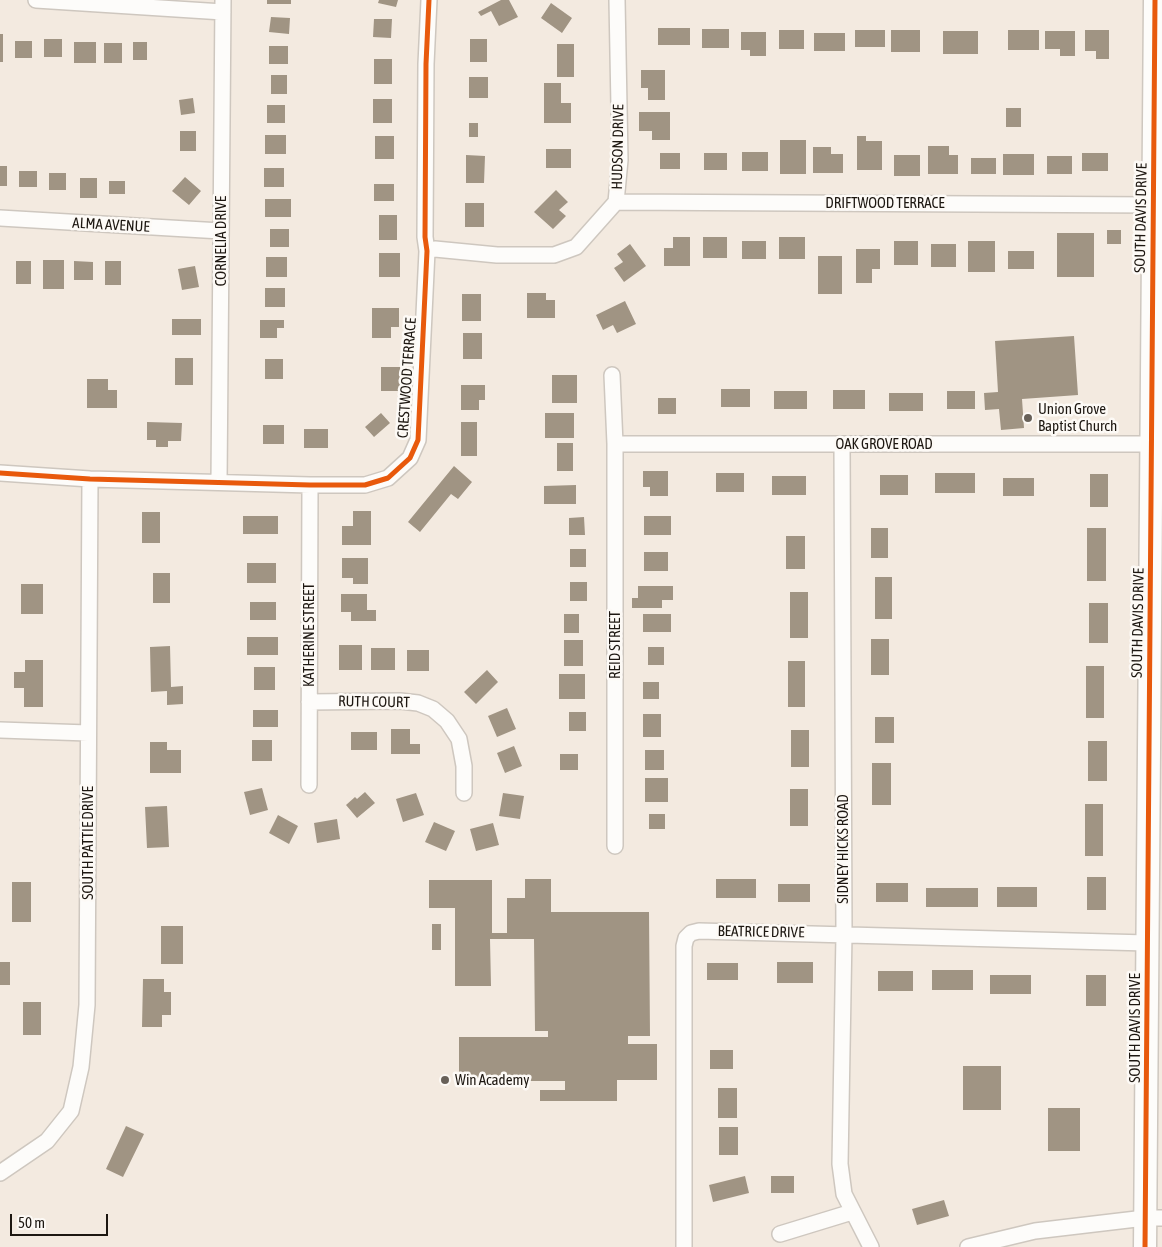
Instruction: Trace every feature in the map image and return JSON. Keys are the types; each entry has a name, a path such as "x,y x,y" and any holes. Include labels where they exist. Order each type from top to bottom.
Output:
{"street":[{"path":"36,0 223,6"},
{"name":"CRESTWOOD TERRACE","path":"0,473 90,479 365,485 388,478 410,458 418,440 427,251 425,237 426,74 429,0"},
{"name":"HUDSON DRIVE","path":"427,251 435,249 497,255 554,255 576,247 616,202 620,160 617,0"},
{"name":"SOUTH DAVIS DRIVE","path":"1144,1247 1153,1218 1155,1077 1147,943 1154,205 1159,25 1155,0"},
{"name":"CORNELIA DRIVE","path":"219,482 223,6"},
{"name":"DRIFTWOOD TERRACE","path":"616,202 1154,205"},
{"name":"ALMA AVENUE","path":"0,218 221,231"},
{"name":"REID STREET","path":"612,375 615,444 615,846"},
{"name":"OAK GROVE ROAD","path":"615,444 1152,444"},
{"name":"SIDNEY HICKS ROAD","path":"842,444 844,934 840,1164 844,1194 871,1247"},
{"name":"SOUTH PATTIE DRIVE","path":"0,1173 47,1141 71,1111 81,1067 87,1005 90,479"},
{"name":"KATHERINE STREET","path":"309,785 310,485"},
{"name":"RUTH COURT","path":"309,702 400,701 418,703 433,709 448,721 459,739 464,766 464,793"},
{"path":"0,730 88,734"},
{"name":"BEATRICE DRIVE","path":"684,1247 684,946 686,938 691,933 699,931 844,934 1147,943"},
{"path":"780,1234 852,1212"},
{"path":"968,1247 1035,1231 1153,1218"}],"building":[{"path":"267,0 291,0 291,4 267,4"},
{"path":"379,0 398,0 396,7 378,3"},
{"path":"501,0 509,0 518,17 499,26 491,11 481,16 478,12"},
{"path":"551,3 572,18 562,33 541,18"},
{"path":"271,17 290,18 289,34 269,32"},
{"path":"374,19 392,19 391,38 373,37"},
{"path":"658,28 690,28 690,45 658,45"},
{"path":"702,29 729,29 729,48 702,48"},
{"path":"779,30 804,30 804,49 779,49"},
{"path":"855,30 885,30 885,47 855,47"},
{"path":"891,30 920,30 920,52 891,52"},
{"path":"1008,30 1039,30 1039,50 1008,50"},
{"path":"1085,30 1109,30 1109,59 1096,59 1096,51 1085,51"},
{"path":"943,31 978,31 978,54 943,54"},
{"path":"1045,31 1075,31 1075,56 1060,56 1060,49 1045,49"},
{"path":"741,32 766,32 766,56 750,56 750,50 741,50"},
{"path":"814,33 845,33 845,51 814,51"},
{"path":"0,34 3,34 3,62 0,62"},
{"path":"44,39 62,39 62,57 44,57"},
{"path":"470,39 487,39 487,62 470,62"},
{"path":"15,41 32,41 32,58 15,58"},
{"path":"74,42 96,42 96,63 74,63"},
{"path":"133,42 147,42 147,60 133,60"},
{"path":"104,43 122,43 122,63 104,63"},
{"path":"557,44 574,44 574,77 557,77"},
{"path":"269,46 288,46 288,64 269,64"},
{"path":"374,59 392,59 392,84 374,84"},
{"path":"641,70 665,70 665,100 648,100 648,88 641,88"},
{"path":"271,75 287,75 287,94 271,94"},
{"path":"469,77 488,77 488,98 469,98"},
{"path":"544,83 561,83 561,103 571,103 571,123 544,123"},
{"path":"193,98 195,113 181,115 179,100"},
{"path":"373,99 392,99 392,123 373,123"},
{"path":"267,105 285,105 285,123 267,123"},
{"path":"1006,108 1021,108 1021,127 1006,127"},
{"path":"639,112 670,112 670,140 652,140 652,131 639,131"},
{"path":"469,123 478,123 478,137 469,137"},
{"path":"180,131 196,131 196,151 180,151"},
{"path":"265,135 286,135 286,154 265,154"},
{"path":"375,136 394,136 394,159 375,159"},
{"path":"857,136 866,136 866,141 882,141 882,170 857,170"},
{"path":"780,140 806,140 806,174 780,174"},
{"path":"928,146 949,146 949,155 958,155 958,174 928,174"},
{"path":"813,147 831,147 831,154 843,154 843,173 813,173"},
{"path":"546,149 571,149 571,168 546,168"},
{"path":"742,152 768,152 768,171 742,171"},
{"path":"660,153 680,153 680,169 660,169"},
{"path":"704,153 727,153 727,170 704,170"},
{"path":"1082,153 1108,153 1108,171 1082,171"},
{"path":"1003,154 1034,154 1034,175 1003,175"},
{"path":"466,155 485,156 484,183 466,183"},
{"path":"894,155 920,155 920,176 894,176"},
{"path":"1047,156 1072,156 1072,174 1047,174"},
{"path":"971,158 996,158 996,174 971,174"},
{"path":"0,166 7,166 7,186 0,186"},
{"path":"264,168 284,168 284,187 264,187"},
{"path":"19,171 37,171 37,187 19,187"},
{"path":"49,173 66,173 66,190 49,190"},
{"path":"185,177 201,191 189,205 172,191"},
{"path":"80,178 97,178 97,198 80,198"},
{"path":"109,181 125,181 125,194 109,194"},
{"path":"374,184 394,184 394,201 374,201"},
{"path":"556,190 568,202 559,210 566,216 553,229 534,212"},
{"path":"265,199 291,199 291,217 265,217"},
{"path":"465,203 484,203 484,227 465,227"},
{"path":"379,215 397,215 397,240 379,240"},
{"path":"270,229 289,229 289,247 270,247"},
{"path":"1107,230 1121,230 1121,244 1107,244"},
{"path":"1057,233 1094,233 1094,277 1057,277"},
{"path":"673,237 690,237 690,266 664,266 664,248 673,248"},
{"path":"703,237 727,237 727,258 703,258"},
{"path":"779,237 805,237 805,259 779,259"},
{"path":"742,241 766,241 766,259 742,259"},
{"path":"894,241 918,241 918,265 894,265"},
{"path":"968,241 995,241 995,272 968,272"},
{"path":"630,244 646,266 624,282 614,268 623,262 617,254"},
{"path":"931,244 956,244 956,267 931,267"},
{"path":"856,249 880,249 880,269 872,269 872,283 856,283"},
{"path":"1008,251 1034,251 1034,269 1008,269"},
{"path":"379,253 400,253 400,277 379,277"},
{"path":"818,256 842,256 842,294 818,294"},
{"path":"266,257 287,257 287,277 266,277"},
{"path":"43,260 64,260 64,289 43,289"},
{"path":"16,261 31,261 31,284 16,284"},
{"path":"74,261 93,262 93,280 74,280"},
{"path":"105,261 121,261 121,285 105,285"},
{"path":"195,266 199,287 182,290 178,269"},
{"path":"265,288 285,288 285,307 265,307"},
{"path":"527,293 546,293 546,300 555,300 555,318 527,318"},
{"path":"462,294 481,294 481,321 462,321"},
{"path":"625,301 636,324 617,333 613,325 603,330 596,315"},
{"path":"372,308 399,308 399,327 391,327 391,338 372,338"},
{"path":"172,319 201,319 201,335 172,335"},
{"path":"260,320 284,320 284,328 277,328 277,338 260,338"},
{"path":"463,333 482,333 482,359 463,359"},
{"path":"1074,336 1078,395 1022,399 1024,428 1001,430 999,409 985,410 984,393 998,392 995,341"},
{"path":"175,358 193,358 193,385 175,385"},
{"path":"265,359 283,359 283,379 265,379"},
{"path":"381,367 400,367 400,391 381,391"},
{"path":"552,375 577,375 577,403 552,403"},
{"path":"87,379 108,379 108,390 117,390 117,408 87,408"},
{"path":"461,385 485,385 485,400 479,400 479,410 461,410"},
{"path":"721,389 750,389 750,407 721,407"},
{"path":"833,390 865,390 865,409 833,409"},
{"path":"774,391 807,391 807,409 774,409"},
{"path":"947,391 975,391 975,409 947,409"},
{"path":"889,393 923,393 923,411 889,411"},
{"path":"658,398 676,398 676,414 658,414"},
{"path":"381,413 390,423 374,437 365,427"},
{"path":"545,413 574,413 574,438 545,438"},
{"path":"147,422 182,423 181,441 168,441 168,447 156,447 156,440 147,440"},
{"path":"461,422 477,422 477,456 461,456"},
{"path":"263,425 284,425 284,444 263,444"},
{"path":"304,429 328,429 328,448 304,448"},
{"path":"557,443 573,443 573,471 557,471"},
{"path":"454,466 472,482 458,499 451,494 420,532 408,522"},
{"path":"643,471 668,471 668,496 650,496 650,487 643,487"},
{"path":"716,473 744,473 744,492 716,492"},
{"path":"935,473 975,473 975,493 935,493"},
{"path":"1090,474 1108,474 1108,507 1090,507"},
{"path":"880,475 908,475 908,495 880,495"},
{"path":"772,476 806,476 806,495 772,495"},
{"path":"1003,478 1034,478 1034,496 1003,496"},
{"path":"576,485 576,504 544,504 544,486"},
{"path":"353,511 371,511 371,545 342,545 342,526 353,526"},
{"path":"142,512 160,512 160,543 142,543"},
{"path":"243,516 278,516 278,534 243,534"},
{"path":"644,516 671,516 671,535 644,535"},
{"path":"584,517 585,535 569,535 569,518"},
{"path":"871,528 888,528 888,558 871,558"},
{"path":"1087,528 1106,528 1106,581 1087,581"},
{"path":"786,536 805,536 805,569 786,569"},
{"path":"570,549 586,549 586,567 570,567"},
{"path":"644,552 668,552 668,571 644,571"},
{"path":"342,558 368,558 368,584 353,584 353,578 342,578"},
{"path":"247,563 276,563 276,583 247,583"},
{"path":"153,573 170,573 170,603 153,603"},
{"path":"875,577 892,577 892,619 875,619"},
{"path":"570,582 587,582 587,601 570,601"},
{"path":"21,584 43,584 43,614 21,614"},
{"path":"638,586 673,586 673,600 662,600 662,608 632,608 632,598 638,598"},
{"path":"790,592 808,592 808,638 790,638"},
{"path":"341,594 367,594 367,610 376,610 376,621 351,621 351,612 341,612"},
{"path":"250,602 276,602 276,620 250,620"},
{"path":"1089,603 1108,603 1108,643 1089,643"},
{"path":"564,614 579,614 579,633 564,633"},
{"path":"643,614 671,614 671,632 643,632"},
{"path":"247,637 278,637 278,655 247,655"},
{"path":"871,639 889,639 889,675 871,675"},
{"path":"564,640 583,640 583,666 564,666"},
{"path":"339,645 362,645 362,670 339,670"},
{"path":"170,646 171,687 183,686 183,704 167,705 167,691 151,692 150,647"},
{"path":"648,647 664,647 664,665 648,665"},
{"path":"371,648 395,648 395,670 371,670"},
{"path":"407,650 429,650 429,671 407,671"},
{"path":"25,660 43,660 43,707 24,707 24,688 14,688 14,672 25,672"},
{"path":"788,661 805,661 805,707 788,707"},
{"path":"1086,666 1104,666 1104,718 1086,718"},
{"path":"254,667 275,667 275,690 254,690"},
{"path":"487,670 498,682 476,704 464,692"},
{"path":"559,674 585,674 585,699 559,699"},
{"path":"643,682 659,682 659,699 643,699"},
{"path":"507,708 516,729 497,737 488,716"},
{"path":"253,710 278,710 278,727 253,727"},
{"path":"569,712 586,712 586,731 569,731"},
{"path":"643,714 661,714 661,737 643,737"},
{"path":"875,717 894,717 894,743 875,743"},
{"path":"391,729 410,729 410,744 420,744 420,754 391,754"},
{"path":"791,730 809,730 809,767 791,767"},
{"path":"351,732 377,732 377,750 351,750"},
{"path":"252,740 272,740 272,761 252,761"},
{"path":"1088,741 1107,741 1107,781 1088,781"},
{"path":"150,742 167,742 167,750 181,750 181,773 150,773"},
{"path":"514,746 522,766 505,773 497,753"},
{"path":"645,750 664,750 664,770 645,770"},
{"path":"560,754 578,754 578,770 560,770"},
{"path":"872,763 891,763 891,805 872,805"},
{"path":"645,778 668,778 668,802 645,802"},
{"path":"262,788 268,810 250,815 244,792"},
{"path":"790,789 808,789 808,826 790,826"},
{"path":"365,792 375,803 357,818 346,805 355,797 357,799"},
{"path":"416,793 424,815 403,822 396,799"},
{"path":"503,793 524,796 520,819 499,816"},
{"path":"1085,804 1103,804 1103,856 1085,856"},
{"path":"167,806 169,847 147,848 145,807"},
{"path":"649,814 665,814 665,829 649,829"},
{"path":"278,815 298,826 289,844 269,833"},
{"path":"337,819 340,839 317,843 314,823"},
{"path":"434,822 455,831 446,851 425,842"},
{"path":"493,823 499,845 476,851 470,829"},
{"path":"1087,877 1106,877 1106,910 1087,910"},
{"path":"525,879 551,879 551,912 649,912 650,1036 628,1036 628,1044 657,1044 657,1080 617,1080 617,1101 540,1101 540,1090 565,1090 565,1081 459,1081 459,1037 548,1037 548,1031 535,1031 534,939 490,939 491,986 455,986 455,908 429,908 429,880 492,880 492,933 507,933 507,898 525,898"},
{"path":"716,879 756,879 756,898 716,898"},
{"path":"12,882 31,882 31,922 12,922"},
{"path":"876,883 908,883 908,902 876,902"},
{"path":"778,884 810,884 810,902 778,902"},
{"path":"997,887 1037,887 1037,907 997,907"},
{"path":"926,888 978,888 978,907 926,907"},
{"path":"432,924 441,924 441,950 432,950"},
{"path":"161,926 183,926 183,964 161,964"},
{"path":"0,962 10,962 10,985 0,985"},
{"path":"777,962 813,962 813,983 777,983"},
{"path":"707,963 738,963 738,980 707,980"},
{"path":"932,970 973,970 973,990 932,990"},
{"path":"878,971 913,971 913,991 878,991"},
{"path":"990,975 1031,975 1031,994 990,994"},
{"path":"1086,975 1106,975 1106,1006 1086,1006"},
{"path":"143,979 164,979 164,992 171,992 171,1015 162,1015 162,1027 142,1027"},
{"path":"23,1002 41,1002 41,1035 23,1035"},
{"path":"710,1050 733,1050 733,1069 710,1069"},
{"path":"963,1066 1001,1066 1001,1110 963,1110"},
{"path":"718,1088 737,1088 737,1118 718,1118"},
{"path":"1048,1108 1080,1108 1080,1151 1048,1151"},
{"path":"126,1126 144,1134 123,1177 106,1169"},
{"path":"719,1127 738,1127 738,1155 719,1155"},
{"path":"745,1176 749,1193 713,1202 709,1185"},
{"path":"771,1176 794,1176 794,1193 771,1193"},
{"path":"944,1200 949,1216 917,1225 912,1209"}],"cycle path":[{"path":"0,473 90,479 365,485 388,478 410,458 418,440 427,251 425,237 426,64 429,0"},
{"path":"1145,1247 1155,0"}],"place":[{"name":"Union Grove Baptist Church","path":"1028,418"},
{"name":"Win Academy","path":"445,1080"}]}
